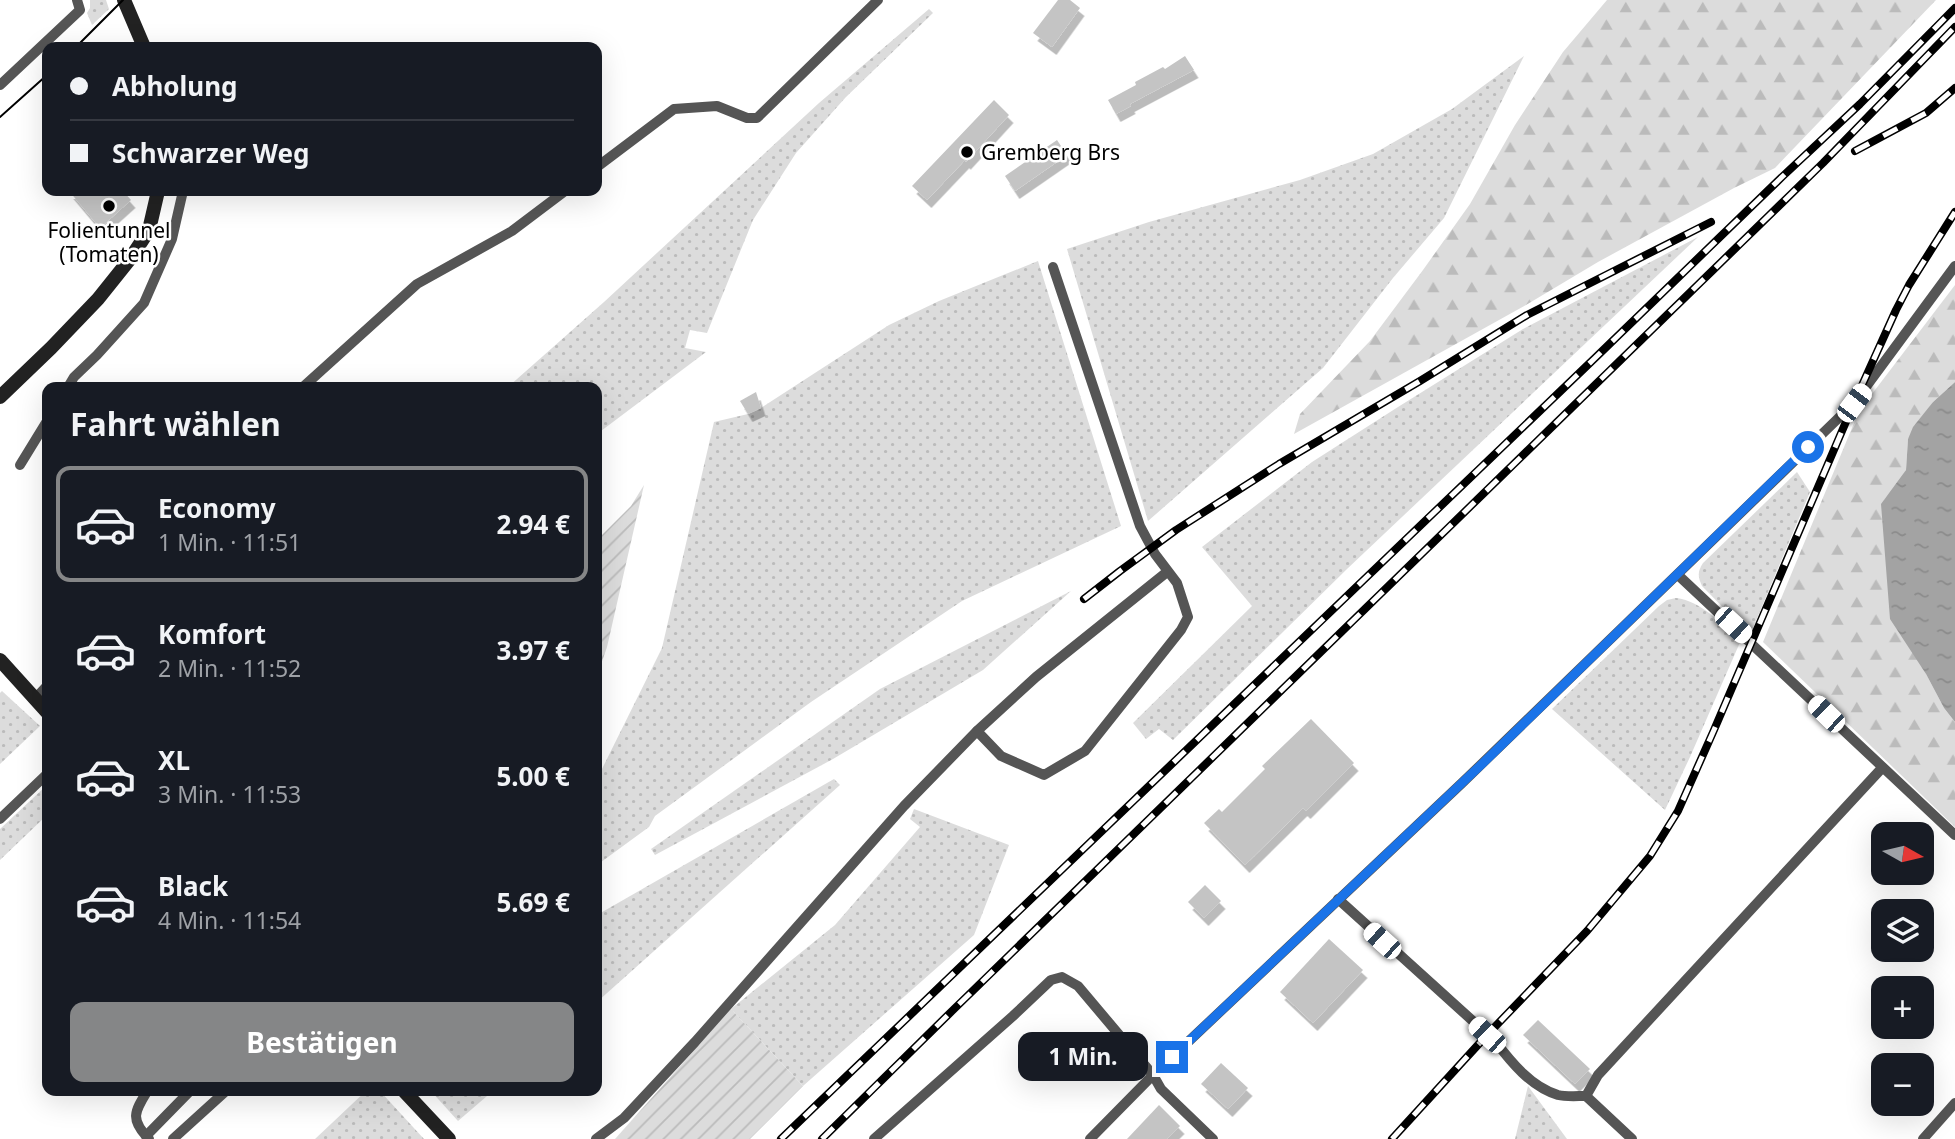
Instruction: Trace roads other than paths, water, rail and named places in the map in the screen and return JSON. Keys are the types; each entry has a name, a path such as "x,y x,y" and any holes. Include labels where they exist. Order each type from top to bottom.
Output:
{"street":[{"path":"124,0 142,42"},
{"path":"0,397 98,299 130,259 149,230 157,196"},
{"path":"0,660 42,707"},
{"path":"409,1096 449,1139"}],"lane":[{"path":"46,42 80,10 77,0"},
{"path":"602,163 674,109 718,106 747,118 757,118 878,0"},
{"path":"0,85 42,46"},
{"path":"71,382 144,303 172,239 182,196"},
{"path":"309,382 417,285 512,231 558,196"},
{"path":"1090,1139 1153,1075 1472,773 1854,403 1955,266"},
{"path":"977,731 1001,756 1044,775 1085,751 1181,630 1188,617 1177,583 1167,572 1140,526 1053,267"},
{"path":"20,465 42,429"},
{"path":"596,1139 624,1118 904,806 977,731 1036,677 1167,572"},
{"path":"1678,575 1955,835"},
{"path":"35,699 42,691"},
{"path":"1586,1096 1598,1074 1882,768"},
{"path":"0,819 42,779"},
{"path":"1338,899 1494,1041 1532,1081 1561,1096 1586,1096 1632,1139"},
{"path":"874,1139 1051,980 1062,976 1078,986 1153,1075 1161,1089 1210,1138"},
{"path":"144,1096 136,1109 135,1119 147,1137 185,1096"},
{"path":"173,1139 220,1096"},
{"path":"1923,1139 1955,1102"}],"water":[{"path":"1955,382 1955,722 1890,619 1881,504 1906,470 1908,439 1913,427 1933,402"}],"tram line":[{"path":"81,42 123,0"},
{"path":"0,117 42,79"}],"railway":[{"path":"781,1139 1860,104 1955,8"},
{"path":"822,1139 1823,163 1955,27"},
{"path":"1855,151 1926,113 1955,88"},
{"path":"1392,1139 1587,931 1650,856 1678,811 1896,310 1955,212"},
{"path":"1084,599 1176,530 1279,464 1527,315 1711,222"}],"place":[{"name":"Gremberg Brs","path":"967,152"},
{"name":"Folientunnel (Tomaten)","path":"109,206"}]}
